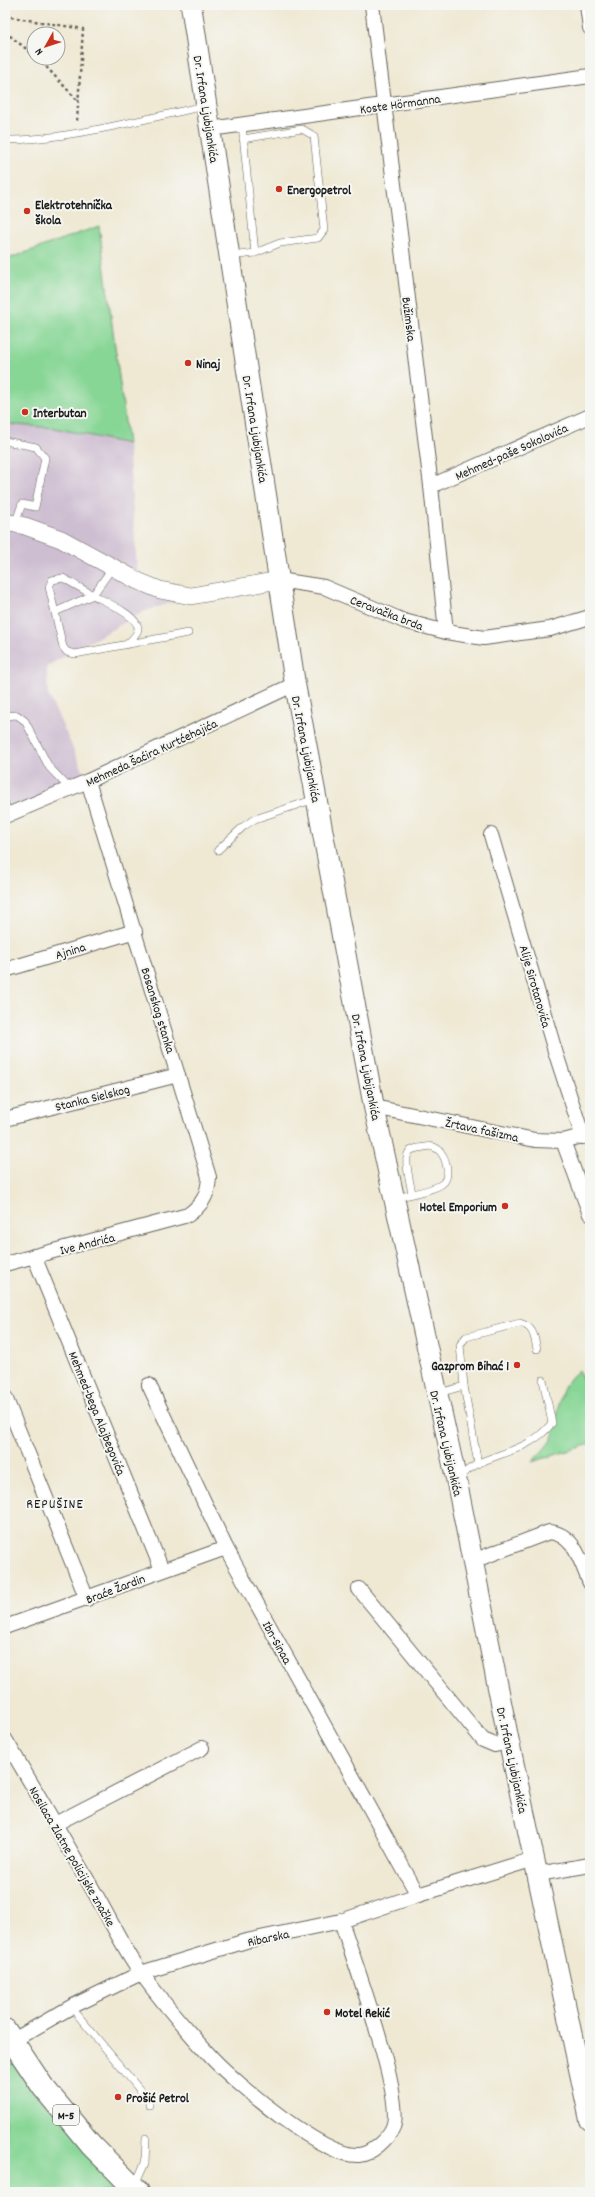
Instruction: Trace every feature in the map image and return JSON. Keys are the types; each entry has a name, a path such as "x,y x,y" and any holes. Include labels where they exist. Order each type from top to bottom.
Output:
{"main road":[{"name":"Dr. Irfana Ljubijankića","path":"191,5 295,684 374,1106 403,1196 436,1394 456,1478 472,1561 590,2120"},
{"name":"M-5","path":"8,2036 43,2087 82,2134 136,2190"}],"street":[{"name":"Bužimska","path":"372,5 383,105 431,486 446,632"},
{"path":"587,5 590,28"},
{"name":"Koste Hörmanna","path":"210,129 243,132 383,105 590,76"},
{"name":"Mehmed-paše Sokolovića","path":"431,486 590,416"},
{"path":"10,523 61,539 160,590 191,596 279,580"},
{"name":"Ceravačka brda","path":"279,580 324,587 404,621 446,632 484,638 550,629 590,617"},
{"name":"Mehmeda Šaćira Kurtćehajića","path":"6,812 70,789 295,684"},
{"name":"Bosanskog stanka","path":"88,781 209,1177 208,1192 201,1205 188,1215 170,1221"},
{"name":"Alije Sirotanovića","path":"491,835 555,1051 586,1135"},
{"name":"Ajnina","path":"5,970 135,931"},
{"name":"Stanka Sielskog","path":"5,1119 178,1075"},
{"name":"Žrtava fašizma","path":"374,1106 535,1140 563,1141 586,1135"},
{"path":"563,1141 590,1214"},
{"name":"Ive Andrića","path":"5,1264 170,1221"},
{"name":"Mehmed-bega Alajbegovića","path":"34,1256 162,1570"},
{"name":"Ibn-Sinaa","path":"149,1385 226,1548 418,1895"},
{"path":"5,1397 87,1599"},
{"path":"472,1561 549,1532 558,1533 566,1538 574,1548 590,1583"},
{"name":"Braće Žardin","path":"5,1627 87,1599 162,1570 226,1548"},
{"path":"359,1588 483,1740 494,1744 510,1742"},
{"name":"Nosilaca Zlatne policijske značke","path":"5,1739 141,1973 214,2060 246,2091 298,2128 338,2151 359,2155 373,2149 386,2138 393,2126 395,2101 382,2049 341,1921"},
{"path":"55,1824 202,1748"},
{"name":"Ribarska","path":"8,2036 141,1973 246,1941 341,1921 418,1895 536,1867 590,1864"}],"lane":[{"path":"5,140 28,140 77,132 206,106"},
{"path":"229,257 256,253 280,243 315,239 323,234 324,230 316,139 310,132 302,129 243,132 256,253"},
{"path":"5,441 36,447 42,452 45,458 35,507 22,504 10,523"},
{"path":"55,612 93,596 113,567"},
{"path":"127,644 135,636 138,629 136,623 130,616 63,578 56,578 52,580 50,587 55,612 63,647 67,652 75,654 188,634"},
{"path":"5,716 17,714 25,721 49,767 70,789"},
{"path":"218,850 244,826 255,819 317,799"},
{"path":"432,1146 438,1148 443,1154 447,1173 446,1181 442,1185 403,1196 408,1154 412,1150 432,1146"},
{"path":"478,1464 464,1386 460,1345 466,1337 520,1323 528,1325 533,1331 537,1349"},
{"path":"456,1478 478,1464 535,1441 552,1423 543,1380"},
{"path":"436,1394 464,1386"},
{"path":"71,2007 149,2101 149,2106"},
{"path":"136,2190 145,2163 146,2138"}],"path":[{"path":"5,16 83,29 77,132"},
{"path":"5,32 26,49"},
{"path":"45,66 79,102"}],"shaded area":[{"path":"5,424 55,428 128,444 138,581 191,596 143,612 47,666 48,694 88,781 5,816"}],"green space":[{"path":"99,226 128,444 55,428 5,424 5,260"},
{"path":"579,1370 590,1399 590,1444 532,1462 552,1438 565,1386"},
{"path":"5,2030 140,2192 5,2192"}],"place":[{"name":"Energopetrol","path":"279,189"},
{"name":"Elektrotehnička škola","path":"27,211"},
{"name":"Ninaj","path":"188,363"},
{"name":"Interbutan","path":"25,412"},
{"name":"Hotel Emporium","path":"505,1206"},
{"name":"Gazprom Bihać 1","path":"517,1365"},
{"name":"Motel Rekić","path":"327,2012"},
{"name":"Prošić Petrol","path":"118,2097"}],"district":[{"name":"REPUŠINE","path":"55,1503"}]}
